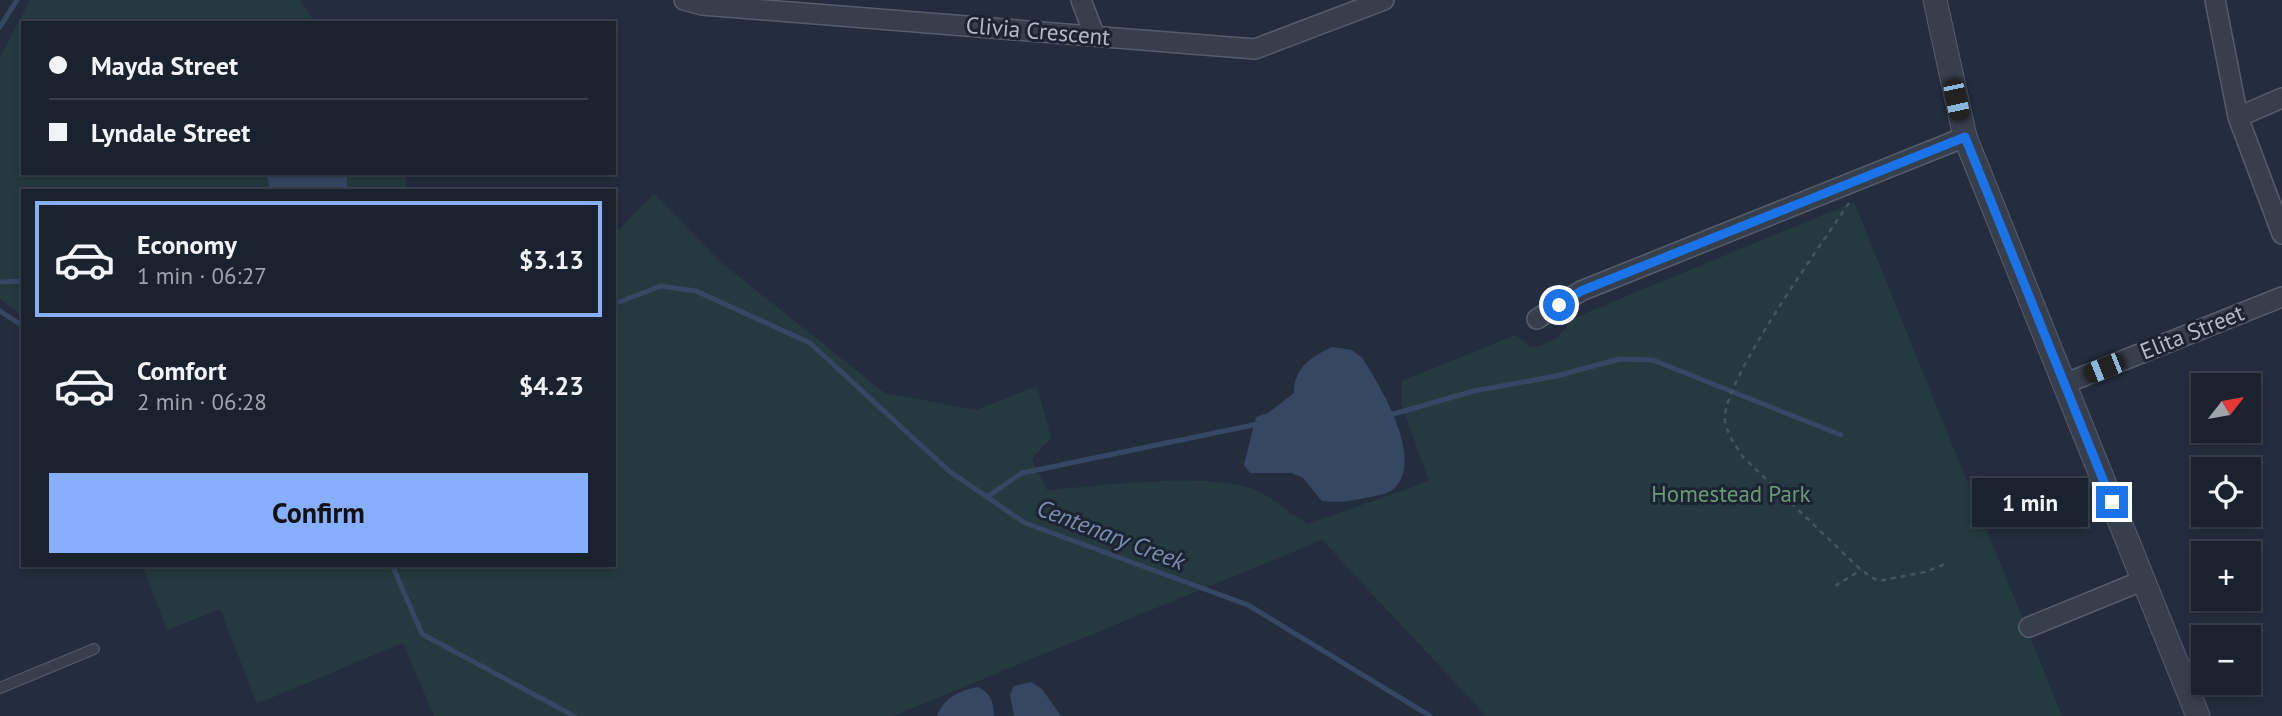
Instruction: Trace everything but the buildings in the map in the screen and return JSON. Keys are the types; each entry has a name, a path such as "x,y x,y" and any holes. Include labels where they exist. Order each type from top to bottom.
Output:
{"street":[{"name":"Clivia Crescent","path":"684,0 702,5 1094,34 1255,49 1384,0"},
{"path":"1082,0 1094,34"},
{"path":"1935,0 1965,137 2198,716"},
{"path":"2215,0 2238,117 2282,234"},
{"path":"2238,117 2282,98"},
{"path":"1537,319 1581,291 1862,176 1965,137"},
{"name":"Elita Street","path":"2064,384 2282,296"},
{"path":"2029,627 2144,580"}],"lane":[{"path":"0,688 94,649"}],"path":[{"path":"1862,176 1860,186 1759,340 1730,400 1725,418 1731,439 1743,457 1861,570 1878,581 1925,572 1945,564"},
{"path":"1835,586 1861,570"}],"green space":[{"path":"30,0 300,0 315,21 21,21 21,175 266,175 270,189 21,189 21,315 0,299 0,57"},
{"path":"346,175 406,175 406,189 348,189"},
{"name":"Homestead Park","path":"654,194 723,264 885,393 977,410 1037,386 1051,438 1032,459 1047,490 1155,481 1213,481 1258,491 1308,524 1429,481 1401,403 1402,381 1515,335 1530,347 1549,342 1563,331 1571,319 1854,202 2062,716 1486,716 1322,540 893,716 434,716 403,643 257,704 220,609 167,630 143,567 616,567 616,232"}],"water":[{"path":"266,175 346,175 348,189 270,189"},
{"path":"1332,347 1352,350 1362,358 1397,424 1405,463 1401,479 1391,491 1349,501 1322,501 1303,478 1292,473 1250,473 1244,465 1256,417 1268,413 1294,393 1300,370 1317,355"},
{"path":"1031,682 1042,689 1061,716 1014,716 1010,695 1014,686"},
{"path":"978,687 991,699 994,716 937,716 953,696"}],"waterway":[{"path":"0,27 17,0"},
{"name":"Centenary Creek","path":"0,282 21,281"},
{"name":"Centenary Creek","path":"616,303 661,286 696,291 810,343 949,471 1025,523 1248,605 1430,716"},
{"path":"0,311 21,325"},
{"path":"1390,415 1474,391 1556,376 1620,359 1653,360 1841,435"},
{"path":"987,497 1022,473 1258,424"},
{"path":"393,567 422,634 574,716"}],"route":[{"path":"1559,305 1581,291 1862,176 1965,137 2112,502"}]}
